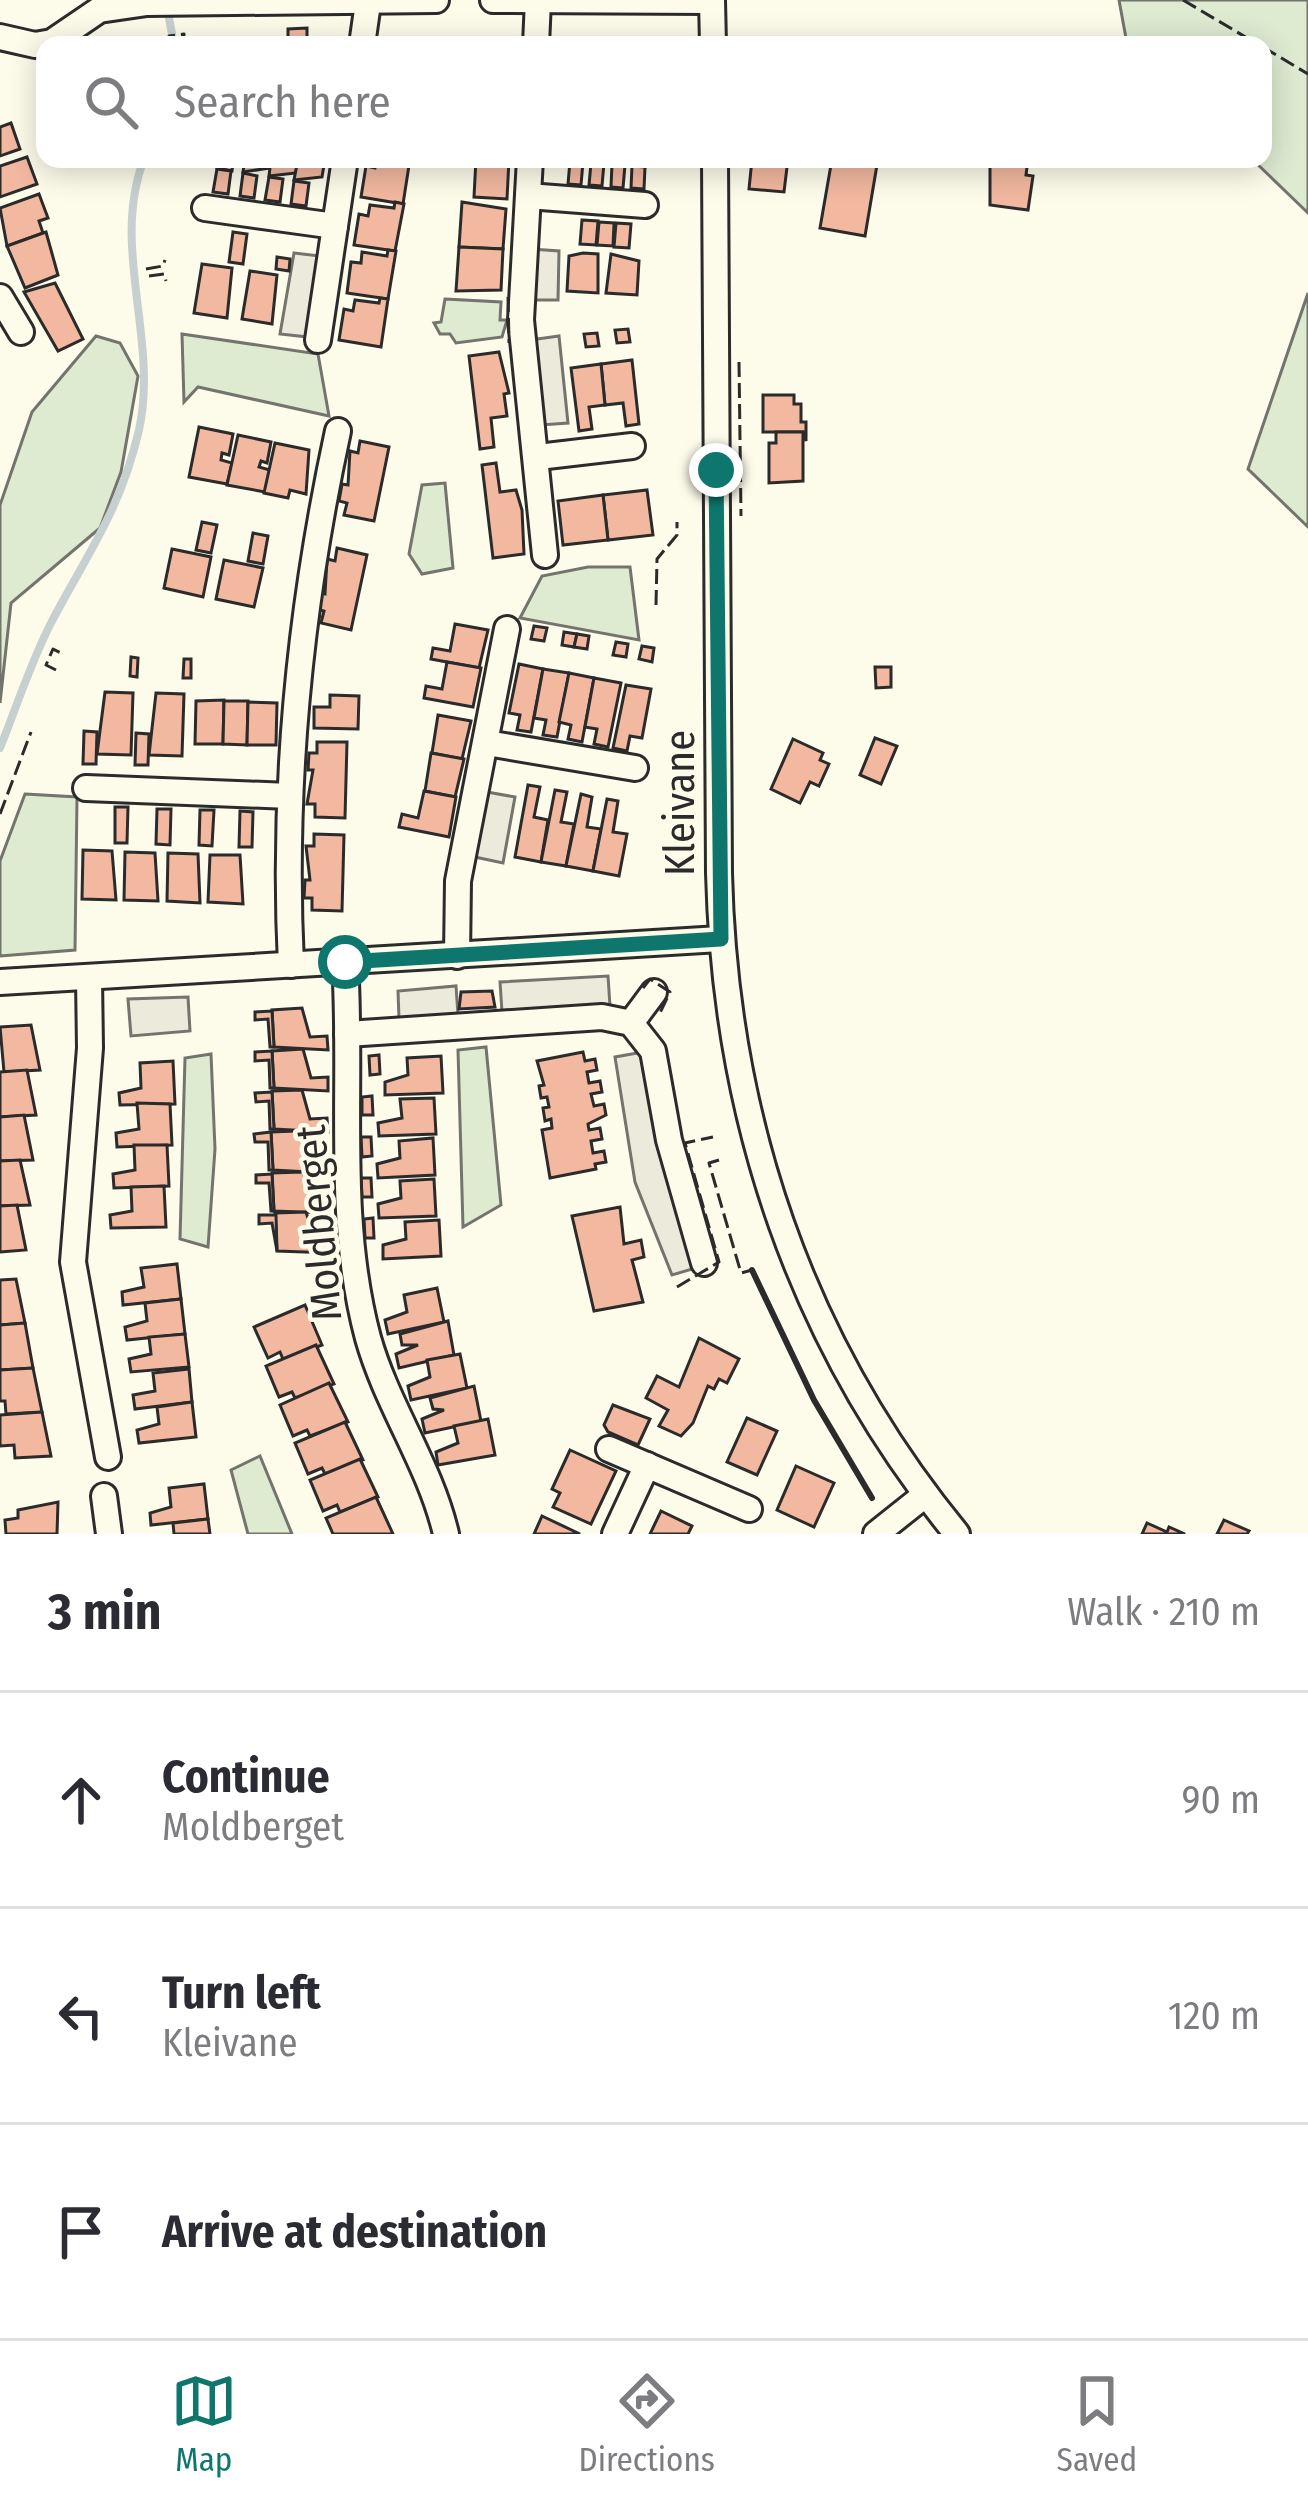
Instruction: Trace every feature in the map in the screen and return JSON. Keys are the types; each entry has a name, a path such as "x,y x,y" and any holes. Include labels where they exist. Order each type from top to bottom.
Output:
{"street":[{"path":"60,36 99,10 116,6 436,0"},
{"path":"493,0 712,1 713,36"},
{"path":"536,36 538,1"},
{"path":"363,36 368,3"},
{"path":"0,37 36,45"},
{"path":"317,340 344,168"},
{"path":"530,168 521,320 545,555"},
{"name":"Kleivane","path":"715,168 721,939 728,1020 749,1129 789,1252 838,1358 925,1495 957,1534"},
{"path":"528,196 645,205"},
{"path":"205,208 335,226"},
{"path":"0,297 21,332"},
{"path":"291,964 290,796 300,642 338,431"},
{"path":"538,458 632,446"},
{"path":"457,956 458,881 507,628"},
{"path":"487,742 635,767"},
{"path":"86,788 290,796"},
{"path":"0,982 721,939"},
{"name":"Moldberget","path":"345,962 346,1172 355,1272 369,1339 437,1498 446,1534"},
{"path":"89,978 90,1048 73,1262 108,1456"},
{"path":"631,1023 653,992"},
{"path":"346,1034 602,1017 631,1023 652,1051 669,1140 704,1263"},
{"path":"609,1449 748,1509"},
{"path":"615,1534 647,1465"},
{"path":"875,1534 925,1495"},
{"path":"104,1496 109,1534"}],"green space":[{"path":"1119,0 1308,0 1308,213 1261,168 1272,168 1272,36 1126,36"},
{"path":"1308,293 1308,527 1248,469"},
{"path":"445,299 501,302 500,320 507,320 502,337 456,343 450,334 440,334 434,323 441,322"},
{"path":"182,334 318,354 329,416 198,387 184,402"},
{"path":"96,336 120,343 138,376 121,472 100,528 11,603 0,703 0,505 32,412"},
{"path":"445,483 453,568 422,574 409,554 422,485"},
{"path":"588,567 630,567 639,640 520,618 542,576"},
{"path":"25,794 77,797 75,950 0,956 0,861"},
{"path":"486,1047 501,1205 463,1227 458,1050"},
{"path":"211,1054 215,1149 208,1247 180,1239 185,1058"},
{"path":"260,1456 292,1534 248,1534 231,1470"}],"shaded area":[{"path":"531,249 559,251 558,300 529,300"},
{"path":"294,253 320,256 308,337 280,334"},
{"path":"559,336 568,423 541,425 530,340"},
{"path":"487,792 515,797 503,863 475,857"},
{"path":"608,976 610,1006 502,1012 500,982"},
{"path":"456,986 458,1015 399,1019 398,991"},
{"path":"188,997 190,1031 131,1036 128,999"},
{"path":"643,1052 699,1267 672,1275 635,1182 615,1057"}],"building":[{"path":"307,28 307,36 288,36 288,29"},
{"path":"11,123 20,149 0,156 0,127"},
{"path":"27,157 37,184 0,197 0,166"},
{"path":"270,168 297,168 296,173 269,176"},
{"path":"296,168 324,168 322,177 294,180"},
{"path":"366,168 409,168 403,204 361,197"},
{"path":"476,168 509,168 507,199 474,197"},
{"path":"569,168 582,168 581,185 568,184"},
{"path":"591,168 604,168 602,186 589,185"},
{"path":"612,168 625,168 623,188 611,187"},
{"path":"632,168 645,168 644,189 631,188"},
{"path":"751,168 787,168 784,192 749,189"},
{"path":"830,168 876,168 865,236 820,228"},
{"path":"990,168 1027,168 1026,175 1033,176 1028,210 990,205"},
{"path":"217,169 231,171 228,194 213,192"},
{"path":"243,173 257,176 254,198 240,196"},
{"path":"269,177 283,179 280,202 265,200"},
{"path":"294,181 309,183 306,206 291,204"},
{"path":"39,194 48,218 39,221 43,233 7,246 0,208"},
{"path":"395,202 404,204 395,251 354,245 359,214 368,216 370,205 394,208"},
{"path":"462,202 506,209 503,249 459,247"},
{"path":"582,220 598,221 596,245 580,244"},
{"path":"599,222 614,223 613,246 597,245"},
{"path":"616,223 631,224 629,248 614,247"},
{"path":"46,232 58,275 25,288 7,246"},
{"path":"233,232 247,234 243,264 229,262"},
{"path":"459,247 503,249 501,290 456,291"},
{"path":"388,250 396,251 388,299 347,293 351,262 361,263 362,252 387,256"},
{"path":"598,254 598,293 567,291 569,256"},
{"path":"611,254 639,261 637,295 606,293"},
{"path":"277,257 290,259 289,271 276,269"},
{"path":"202,264 232,268 227,318 194,313"},
{"path":"250,271 277,275 272,324 242,319"},
{"path":"55,283 83,339 58,351 24,292"},
{"path":"380,298 388,299 381,347 339,340 344,309 353,311 355,300 379,303"},
{"path":"628,329 630,342 617,343 615,330"},
{"path":"597,333 599,346 586,347 584,334"},
{"path":"499,352 509,393 504,394 507,416 491,418 494,447 480,449 469,356"},
{"path":"632,360 639,424 626,426 623,403 605,405 601,364"},
{"path":"601,364 605,405 589,407 592,429 579,431 571,368"},
{"path":"763,395 794,395 794,404 801,404 801,422 806,422 806,441 803,432 763,432"},
{"path":"199,427 233,434 229,455 222,453 221,460 232,463 227,484 189,477"},
{"path":"776,432 803,432 803,481 769,483 769,443 776,443"},
{"path":"238,435 271,442 267,463 261,461 259,467 270,470 265,492 227,485"},
{"path":"360,441 389,447 374,521 344,515 347,503 339,501 342,484 348,485 350,451 358,453"},
{"path":"275,443 309,450 306,494 290,490 288,498 264,493"},
{"path":"496,463 500,492 516,490 524,554 493,558 482,465"},
{"path":"647,490 653,535 608,540 603,495"},
{"path":"603,495 608,540 563,545 558,501"},
{"path":"202,522 217,525 211,553 196,550"},
{"path":"253,533 268,536 263,564 248,561"},
{"path":"337,548 367,555 351,630 321,623 324,611 316,609 320,593 325,594 327,559 335,561"},
{"path":"172,549 211,557 203,597 164,588"},
{"path":"224,560 263,568 254,607 216,599"},
{"path":"455,624 488,630 479,668 431,659 433,648 450,651"},
{"path":"534,626 547,628 544,641 531,639"},
{"path":"564,632 577,634 574,647 562,645"},
{"path":"577,634 589,636 587,649 574,647"},
{"path":"616,642 628,644 626,657 613,655"},
{"path":"642,646 654,648 652,662 639,659"},
{"path":"131,657 138,658 137,677 130,676"},
{"path":"184,659 191,659 191,678 183,678"},
{"path":"447,662 481,668 473,707 424,698 426,686 442,689"},
{"path":"519,664 543,669 531,732 517,730 520,715 509,713"},
{"path":"875,667 891,667 891,687 876,688"},
{"path":"543,669 569,673 557,737 543,735 546,720 534,718"},
{"path":"569,673 594,678 582,742 568,739 571,725 559,722"},
{"path":"594,678 621,683 608,747 594,744 597,729 585,727"},
{"path":"626,685 651,689 642,738 630,736 627,751 613,748"},
{"path":"105,692 133,693 131,755 97,754"},
{"path":"156,693 184,694 182,756 149,755"},
{"path":"330,695 359,696 358,729 314,728 314,707 330,707"},
{"path":"224,700 223,744 195,744 196,701"},
{"path":"224,701 248,701 247,745 223,744"},
{"path":"248,702 277,703 276,745 247,745"},
{"path":"438,715 471,721 462,759 432,753"},
{"path":"84,731 97,732 96,764 83,764"},
{"path":"136,733 149,734 148,765 135,765"},
{"path":"875,738 897,746 881,784 860,775"},
{"path":"793,739 823,753 820,760 829,764 819,786 810,782 800,803 771,789"},
{"path":"317,742 347,742 345,818 315,817 315,804 307,804 313,770 308,770 309,753 317,753"},
{"path":"431,753 464,759 455,797 425,791"},
{"path":"528,785 540,787 534,817 548,820 541,862 515,857"},
{"path":"555,790 567,792 561,822 574,824 566,866 541,862"},
{"path":"424,791 456,797 449,837 399,827 402,814 418,818"},
{"path":"581,794 592,797 587,827 601,829 593,871 566,866"},
{"path":"607,799 618,801 613,832 627,834 619,876 593,871"},
{"path":"115,807 128,807 127,843 115,843"},
{"path":"157,809 171,809 170,845 156,844"},
{"path":"200,810 214,810 212,846 199,845"},
{"path":"240,811 253,812 252,847 239,847"},
{"path":"314,834 344,835 342,911 312,910 312,898 304,898 305,880 310,880 306,846 314,846"},
{"path":"83,850 112,851 116,900 82,899"},
{"path":"125,852 155,853 158,901 124,900"},
{"path":"168,853 198,854 200,903 167,901"},
{"path":"210,855 240,855 243,904 208,902"},
{"path":"492,991 495,1007 459,1009 461,992"},
{"path":"302,1008 310,1037 327,1036 328,1050 274,1047 272,1010"},
{"path":"272,1011 274,1047 270,1047 268,1019 255,1020 255,1012"},
{"path":"31,1025 40,1070 4,1072 0,1027"},
{"path":"303,1049 311,1078 328,1077 328,1091 274,1088 272,1051"},
{"path":"272,1051 274,1088 270,1088 269,1060 255,1061 255,1052"},
{"path":"583,1052 585,1061 595,1059 597,1070 587,1072 589,1083 600,1081 602,1092 591,1094 594,1106 604,1104 606,1115 588,1124 589,1130 600,1128 602,1139 591,1141 593,1153 604,1151 606,1162 595,1164 596,1169 550,1178 542,1130 552,1128 551,1119 545,1121 543,1108 549,1107 547,1097 541,1098 539,1086 544,1085 537,1061"},
{"path":"379,1055 380,1074 370,1075 369,1056"},
{"path":"441,1056 443,1093 385,1095 385,1082 408,1075 407,1058"},
{"path":"173,1061 175,1104 120,1105 119,1093 141,1088 140,1063"},
{"path":"27,1070 36,1115 0,1117 0,1072"},
{"path":"302,1090 310,1119 327,1118 328,1132 274,1129 272,1091"},
{"path":"272,1092 274,1129 270,1129 269,1101 256,1102 255,1093"},
{"path":"372,1096 373,1115 362,1115 362,1097"},
{"path":"434,1098 436,1134 379,1136 378,1123 402,1118 400,1099"},
{"path":"137,1103 170,1104 172,1145 117,1147 116,1133 139,1129"},
{"path":"24,1115 33,1160 0,1161 0,1117"},
{"path":"302,1131 310,1159 327,1158 327,1173 273,1170 271,1132"},
{"path":"271,1132 273,1170 269,1170 268,1142 255,1142 254,1134"},
{"path":"361,1137 371,1137 372,1156 362,1157"},
{"path":"433,1138 435,1175 378,1178 377,1164 400,1158 399,1141"},
{"path":"134,1145 167,1145 169,1186 114,1188 113,1174 135,1170"},
{"path":"20,1160 30,1205 0,1206 0,1161"},
{"path":"303,1172 312,1200 328,1199 328,1213 274,1211 272,1173"},
{"path":"272,1174 274,1211 269,1183 256,1183 256,1175"},
{"path":"361,1178 371,1178 372,1197 362,1197"},
{"path":"434,1179 436,1216 379,1218 378,1204 401,1198 400,1181"},
{"path":"164,1186 166,1227 111,1228 110,1215 132,1211 131,1187"},
{"path":"17,1205 26,1250 0,1252 0,1206"},
{"path":"620,1207 624,1244 641,1240 644,1257 632,1260 643,1302 594,1311 572,1216"},
{"path":"306,1212 315,1241 331,1240 332,1253 277,1251 275,1213"},
{"path":"259,1215 276,1215 277,1251 272,1223 259,1224"},
{"path":"373,1218 374,1238 365,1238 364,1219"},
{"path":"439,1220 441,1256 383,1259 383,1245 406,1239 405,1222"},
{"path":"177,1264 181,1299 123,1305 122,1292 144,1287 141,1268"},
{"path":"16,1279 25,1323 0,1325 0,1280"},
{"path":"437,1288 444,1322 388,1334 385,1320 407,1312 404,1295"},
{"path":"181,1299 185,1334 127,1340 125,1327 147,1321 145,1303"},
{"path":"305,1305 322,1345 283,1359 280,1352 268,1358 254,1327"},
{"path":"448,1321 454,1355 399,1368 396,1354 418,1345 402,1345 400,1334"},
{"path":"25,1323 33,1368 0,1370 0,1325"},
{"path":"185,1334 189,1367 131,1372 129,1359 151,1354 149,1337"},
{"path":"699,1338 739,1359 727,1383 719,1379 714,1389 708,1386 693,1423 681,1436 659,1426 668,1410 646,1398 657,1376 679,1387"},
{"path":"316,1345 334,1384 295,1398 292,1392 279,1397 266,1366"},
{"path":"460,1354 467,1388 411,1400 408,1386 430,1377 427,1360"},
{"path":"33,1368 42,1412 6,1414 5,1401 0,1401 0,1370"},
{"path":"189,1369 192,1402 135,1409 133,1395 155,1391 153,1373"},
{"path":"329,1383 348,1422 310,1436 307,1430 293,1436 280,1405"},
{"path":"474,1386 481,1421 425,1433 422,1419 444,1410 433,1409 430,1398"},
{"path":"192,1402 196,1437 139,1443 137,1430 159,1424 157,1407"},
{"path":"613,1405 650,1419 638,1445 608,1432 604,1425"},
{"path":"42,1412 51,1456 15,1458 14,1445 0,1446 0,1415"},
{"path":"747,1418 777,1431 757,1475 727,1462"},
{"path":"488,1419 495,1455 438,1465 436,1452 458,1443 454,1426"},
{"path":"345,1422 363,1460 325,1474 322,1468 308,1474 295,1443"},
{"path":"570,1450 616,1471 591,1524 553,1507 560,1493 552,1489"},
{"path":"360,1459 378,1497 340,1512 337,1505 323,1511 310,1480"},
{"path":"796,1466 834,1483 814,1527 777,1510"},
{"path":"204,1484 208,1519 151,1525 150,1513 171,1507 169,1488"},
{"path":"376,1497 393,1534 333,1534 326,1518"},
{"path":"58,1502 57,1534 6,1534 5,1520 18,1518 18,1510"},
{"path":"661,1511 692,1526 688,1534 650,1534"},
{"path":"542,1516 580,1534 534,1534"},
{"path":"208,1519 210,1534 174,1534 173,1523"},
{"path":"1224,1520 1249,1531 1217,1534"},
{"path":"1147,1523 1167,1532 1169,1527 1185,1534 1142,1534"}],"waterway":[{"path":"167,7 172,36"},
{"path":"0,748 44,636 113,508 139,430 143,362 132,226 142,168"}],"fence":[{"path":"1183,0 1244,36"},
{"path":"169,36 184,36"},
{"path":"1272,52 1308,74"},
{"path":"146,269 163,266 165,260"},
{"path":"149,276 164,274 166,281"},
{"path":"508,297 509,343"},
{"path":"739,362 741,516"},
{"path":"656,605 657,559 677,535 677,522"},
{"path":"56,670 46,665 53,649 63,654"},
{"path":"0,814 31,732"},
{"path":"643,988 650,979 670,992 659,1015"},
{"path":"677,1287 719,1262 685,1143 713,1137"},
{"path":"719,1160 709,1163 741,1273 752,1270"}],"wall":[{"path":"752,1270 814,1400 872,1498"}],"route":[{"path":"345,962 721,939 716,470"}]}
